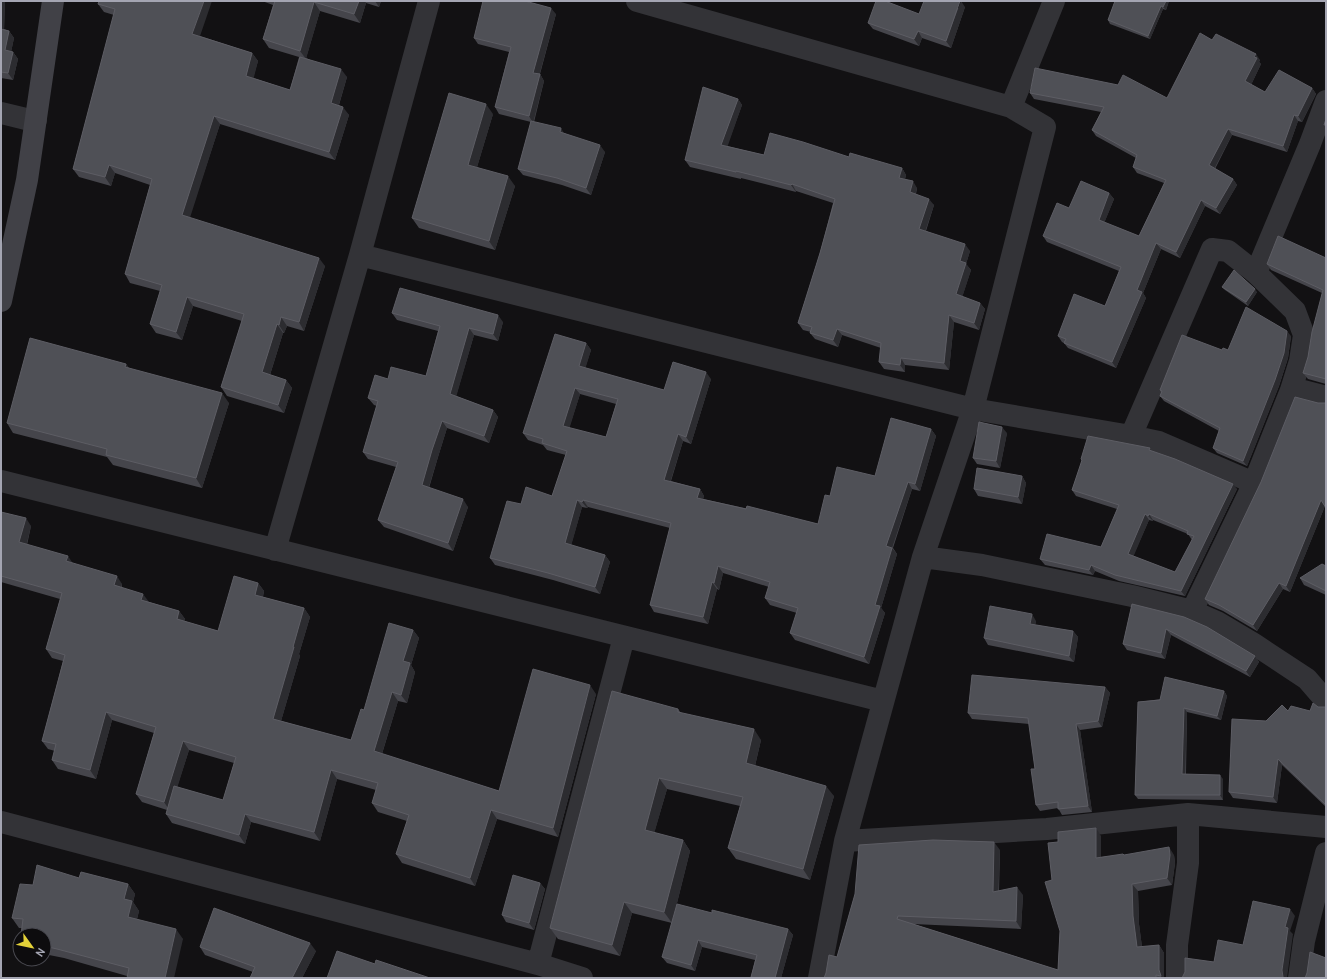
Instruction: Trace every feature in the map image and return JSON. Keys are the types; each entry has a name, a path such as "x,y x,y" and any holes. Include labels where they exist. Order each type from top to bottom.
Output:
{"street":[{"path":"1,301 27,180 53,1"},
{"path":"275,550 360,255 429,1"},
{"path":"637,1 1012,107 1045,127 973,408 923,557 845,841 819,978"},
{"path":"1012,107 1054,1"},
{"path":"1256,273 1310,144 1326,101"},
{"path":"1,114 36,120"},
{"path":"1131,436 1212,249 1228,251 1256,273 1295,311 1304,335 1300,362 1291,390 1254,483 1192,610"},
{"path":"360,255 973,408 1159,442 1254,483"},
{"path":"1291,390 1304,391 1326,397"},
{"path":"1,481 883,701"},
{"path":"923,557 982,565 1192,610 1217,622 1254,644 1307,679 1326,701"},
{"path":"538,964 624,636"},
{"path":"845,841 1047,829 1188,814 1326,827"},
{"path":"1177,978 1177,945 1188,863 1188,814"},
{"path":"1,822 538,964 582,978"},
{"path":"1299,978 1304,941 1326,853"}],"building":[{"path":"99,1 204,1 192,34 252,53 246,76 290,90 300,57 341,69 331,103 343,107 329,152 214,116 182,215 319,258 299,322 281,317 279,325 277,324 262,372 286,380 278,405 221,387 244,314 187,297 176,332 150,324 162,285 125,274 152,179 109,165 105,177 73,169 115,9 98,4"},
{"path":"275,1 359,1 354,14 314,2 300,51 263,39"},
{"path":"483,1 525,1 551,8 533,73 540,74 529,116 495,107 511,47 474,38"},
{"path":"876,1 885,1 919,14 924,1 960,1 946,41 918,31 914,39 868,23"},
{"path":"1115,1 1166,1 1163,7 1161,6 1148,36 1108,20"},
{"path":"1,29 9,31 5,50 13,52 8,73 1,72"},
{"path":"1200,33 1212,40 1216,34 1256,54 1254,57 1257,58 1245,81 1265,92 1279,70 1312,88 1298,116 1294,115 1283,146 1228,129 1209,165 1233,179 1216,208 1201,200 1176,252 1156,243 1137,290 1142,292 1112,362 1064,343 1066,339 1058,336 1074,294 1105,306 1121,267 1043,236 1057,203 1069,208 1081,181 1109,193 1099,220 1139,236 1166,180 1133,167 1137,155 1092,130 1104,107 1030,93 1035,68 1118,85 1123,75 1167,98"},
{"path":"703,87 738,99 721,145 764,155 770,133 849,157 850,153 902,168 899,178 913,181 910,192 929,199 919,229 965,244 960,261 966,263 956,294 980,303 974,323 949,315 944,363 901,358 900,365 879,362 881,343 837,329 833,340 810,333 812,327 798,323 835,199 792,184 685,160"},
{"path":"449,93 486,104 468,165 508,176 489,241 412,218"},
{"path":"531,121 561,128 560,132 600,145 586,188 557,178 518,169"},
{"path":"1278,236 1326,258 1326,379 1303,373 1323,290 1267,264"},
{"path":"1234,270 1255,289 1246,302 1222,287"},
{"path":"400,288 498,315 493,334 469,328 450,394 493,410 484,436 442,421 422,485 463,499 448,543 378,520 398,462 363,452 378,401 368,398 375,375 388,379 391,367 426,376 440,326 392,313"},
{"path":"1246,307 1287,331 1284,353 1275,380 1243,461 1213,448 1220,428 1160,396 1162,391 1160,390 1182,335 1222,350 1223,348 1228,350"},
{"path":"555,334 586,343 579,366 664,390 673,362 706,372 686,437 678,434 664,480 700,489 697,498 746,509 747,506 818,524 825,495 830,496 837,467 875,476 891,418 931,429 915,484 908,482 886,546 892,548 875,605 880,606 864,657 790,633 798,608 765,598 770,582 718,566 714,583 712,582 703,617 650,605 671,523 583,500 582,502 577,500 565,543 605,555 595,587 490,558 507,501 521,504 526,487 552,496 567,451 542,443 543,439 523,433","holes":["575,388 618,399 606,437 563,426"]},
{"path":"30,338 126,364 125,367 222,393 196,478 106,455 107,449 7,423"},
{"path":"1295,397 1318,403 1326,402 1326,508 1321,500 1286,586 1279,583 1253,625 1219,605 1205,599 1261,482"},
{"path":"979,422 1002,427 996,461 973,458"},
{"path":"1088,436 1150,448 1149,450 1175,459 1233,484 1181,591 1115,575 1091,565 1089,570 1040,559 1047,534 1101,547 1119,505 1072,490 1082,460 1081,459","holes":["1145,514 1148,516 1149,514 1188,531 1187,534 1194,536 1175,572 1128,554"]},
{"path":"977,468 1022,476 1018,497 974,489"},
{"path":"1,512 26,518 19,542 68,556 66,561 117,576 114,585 143,594 141,600 179,611 177,619 218,631 234,576 258,583 255,595 304,608 273,719 351,740 361,709 364,710 389,623 413,630 403,661 410,663 401,695 392,692 374,751 499,791 533,669 590,685 553,828 491,810 470,878 396,854 409,815 372,803 378,783 331,770 314,832 245,814 239,835 166,814 174,786 223,800 236,757 183,741 164,802 136,794 156,727 106,712 90,770 52,760 56,744 42,741 65,655 46,649 62,593 1,576"},
{"path":"1322,564 1326,566 1326,591 1300,578"},
{"path":"1132,604 1184,617 1207,627 1255,656 1246,671 1166,629 1161,653 1123,644"},
{"path":"990,606 1032,614 1030,624 1073,631 1069,656 984,638"},
{"path":"972,675 1105,687 1098,721 1076,724 1088,806 1058,809 1058,802 1036,805 1031,769 1035,769 1028,718 968,713"},
{"path":"1165,677 1224,691 1217,716 1184,708 1182,774 1220,775 1220,795 1135,795 1138,702 1160,700"},
{"path":"612,691 678,709 678,712 754,729 746,763 826,786 803,869 728,848 743,797 659,778 645,830 683,840 664,912 624,902 612,945 550,928"},
{"path":"1313,703 1318,707 1326,707 1326,805 1278,759 1273,797 1229,792 1232,719 1266,721 1282,705 1288,711 1291,706 1310,711"},
{"path":"1096,828 1096,858 1124,855 1169,847 1170,855 1167,878 1132,884 1133,916 1137,947 1159,945 1159,970 1161,976 1156,975 1156,978 824,978 829,955 837,957 855,894 859,845 933,840 994,842 993,892 1017,887 1016,921 898,916 897,919 1058,970 1060,931 1045,882 1052,880 1048,843 1058,842 1058,832"},
{"path":"37,865 79,878 81,872 128,884 124,899 132,901 128,917 176,929 165,978 127,978 129,968 52,948 52,927 22,927 23,919 12,918 20,884 33,885"},
{"path":"513,875 540,883 529,923 502,915"},
{"path":"1253,901 1290,909 1285,927 1288,928 1282,970 1284,978 1182,978 1185,972 1185,958 1214,962 1218,940 1243,945"},
{"path":"677,904 712,913 712,910 788,929 775,978 751,977 757,955 698,940 691,965 662,957"},
{"path":"214,908 310,943 292,978 250,978 255,967 200,947"},
{"path":"337,951 375,964 376,960 430,978 327,978"},
{"path":"1310,952 1326,958 1326,978 1305,978"}]}
